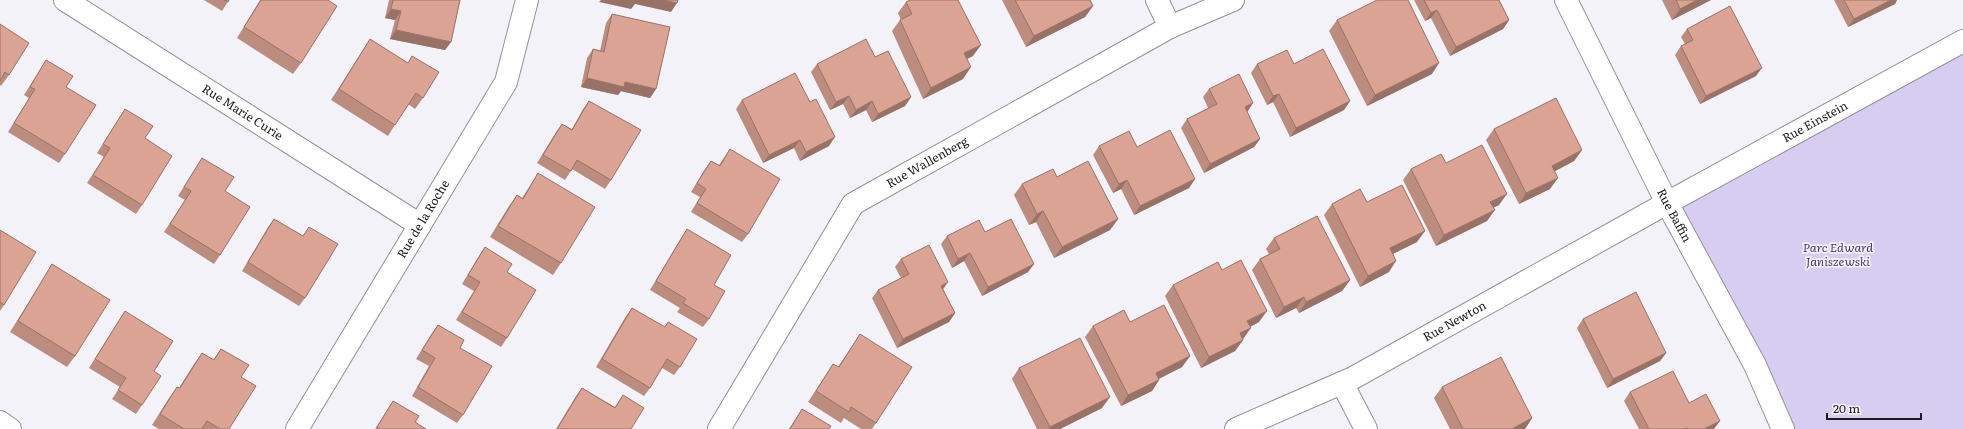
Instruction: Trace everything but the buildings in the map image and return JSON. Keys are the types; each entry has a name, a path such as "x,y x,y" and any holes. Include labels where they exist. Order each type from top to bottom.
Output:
{"street":[{"name":"Rue Marie Curie","path":"65,0 420,225"},
{"name":"Rue de la Roche","path":"298,429 506,82 527,0"},
{"path":"1157,0 1170,27"},
{"name":"Rue Wallenberg","path":"719,429 854,204 1170,27 1233,0"},
{"name":"Rue Baffin","path":"1566,0 1667,203 1755,365 1783,429"},
{"name":"Rue Einstein","path":"1667,203 1963,41"},
{"name":"Rue Newton","path":"1236,429 1342,383 1667,203"},
{"path":"1342,383 1366,429"},
{"path":"0,422 10,429"}],"green space":[{"name":"Parc Edward Janiszewski","path":"1963,41 1963,429 1783,429 1667,203"}]}
